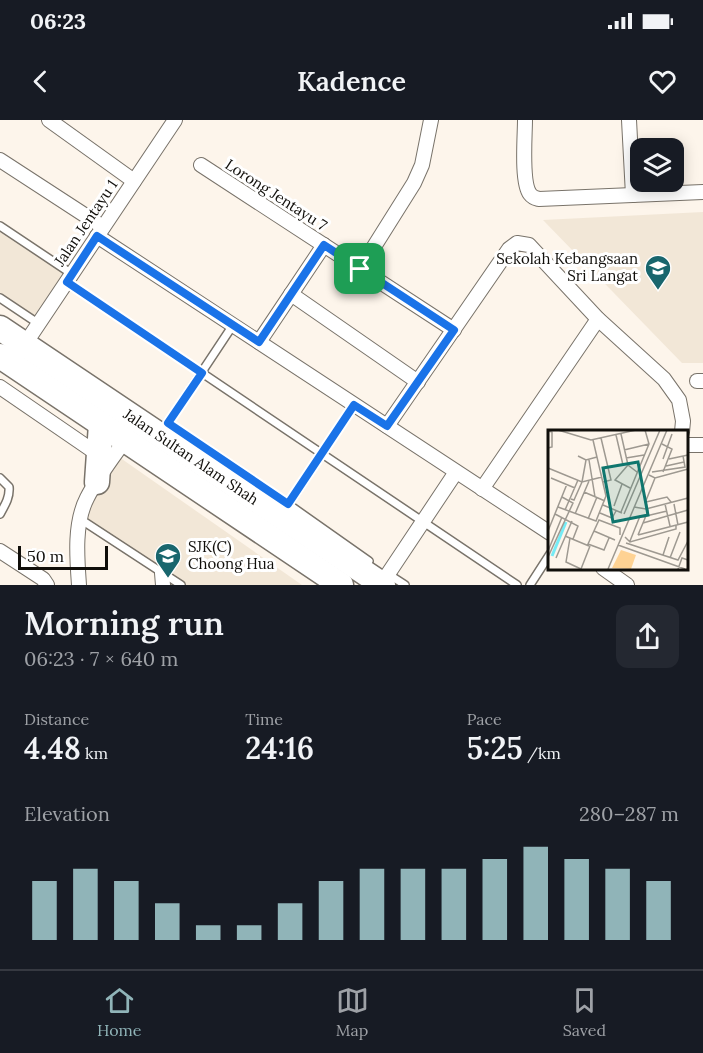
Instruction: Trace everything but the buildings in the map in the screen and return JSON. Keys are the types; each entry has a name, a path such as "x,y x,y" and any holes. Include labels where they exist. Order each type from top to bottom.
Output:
{"highway":[{"name":"Jalan Sultan Alam Shah","path":"0,328 12,355 101,424 132,431 164,429 278,518 341,585"},
{"name":"Jalan Sultan Alam Shah","path":"12,355 132,431 385,579"},
{"path":"97,482 101,424"}],"street":[{"path":"49,120 134,181"},
{"name":"Jalan Jentayu 1","path":"12,355 39,324 175,120"},
{"path":"360,269 414,183 422,165 431,120"},
{"path":"525,120 526,182 529,194 539,199 703,192"},
{"path":"629,120 633,195"},
{"path":"0,160 233,325 548,533"},
{"name":"Lorong Jentayu 7","path":"201,165 454,330"},
{"path":"387,426 509,249 518,243 529,245 598,319 664,379 675,392 682,412 682,430"},
{"path":"259,342 324,245"},
{"path":"291,294 418,382"},
{"path":"482,489 598,319"},
{"path":"0,387 99,455"},
{"path":"79,585 77,563 80,519 86,499 132,431"},
{"path":"385,579 456,472"},
{"path":"0,551 43,579 47,585"},
{"path":"606,570 627,585"}],"lane":[{"path":"0,226 202,373 517,585"},
{"path":"0,298 39,324"},
{"path":"164,429 233,325"},
{"path":"278,518 354,405"},
{"path":"0,478 9,487 10,493 0,514"},
{"path":"80,519 160,581 181,585"},
{"path":"530,585 548,557"},
{"path":"385,579 405,585"}],"shaded area":[{"name":"Sekolah Kebangsaan Sri Langat","path":"703,212 703,363 682,363 543,220"},
{"path":"0,230 67,274 38,319 0,293"},
{"path":"119,457 302,585 185,585 85,518 90,500"}],"place":[{"name":"Sekolah Kebangsaan Sri Langat","path":"658,291"},
{"name":"SJK(C) Choong Hua","path":"168,579"}],"route":[{"path":"97,236 259,342 324,245 360,269 454,330 387,426 354,405 288,504 168,423 202,373 67,282 97,236"}]}
